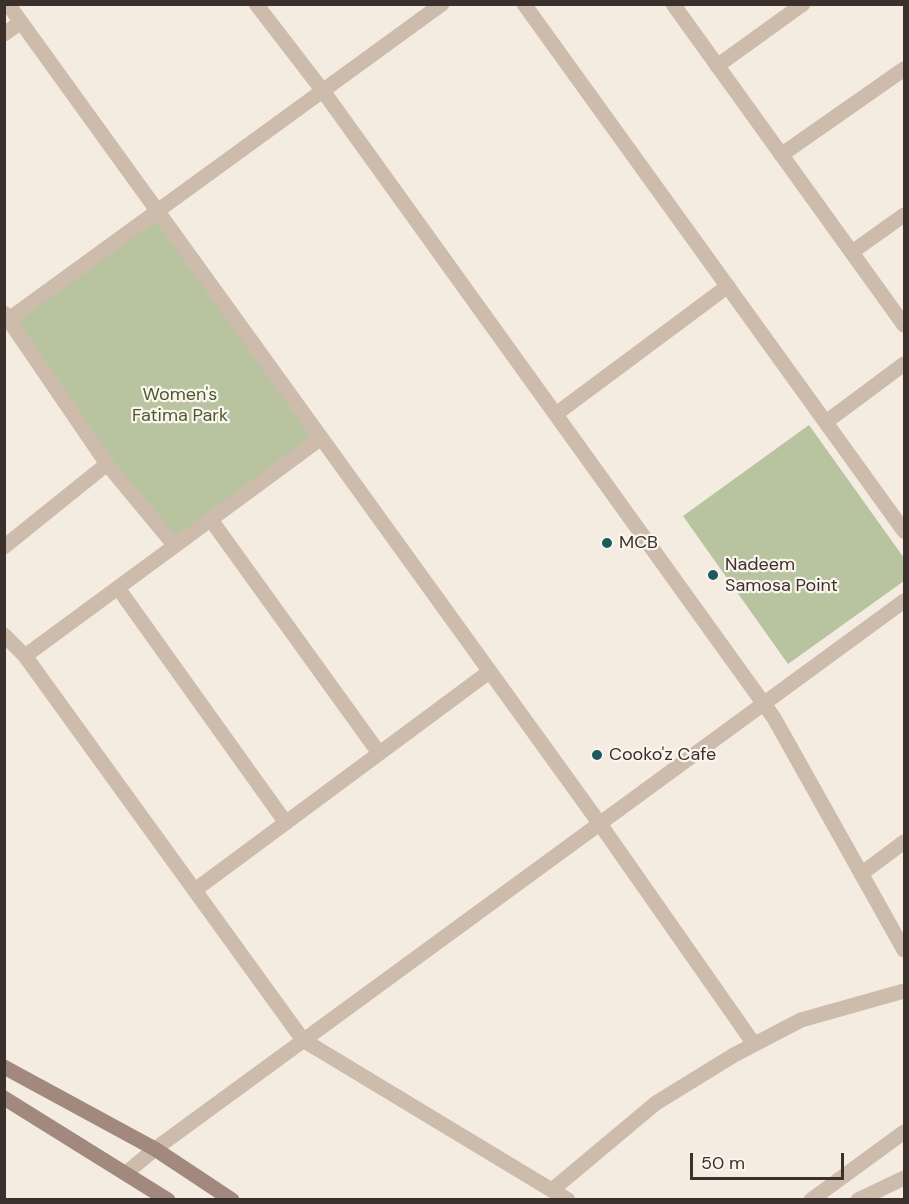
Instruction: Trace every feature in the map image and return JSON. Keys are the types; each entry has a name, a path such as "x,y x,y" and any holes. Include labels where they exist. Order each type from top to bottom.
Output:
{"main road":[{"path":"4,1067 155,1149 232,1200"},
{"path":"4,1098 168,1200"}],"street":[{"path":"8,4 600,824 754,1044"},
{"path":"256,4 323,91 764,704 904,950"},
{"path":"175,546 107,464 7,316 158,213 442,4"},
{"path":"524,4 904,531"},
{"path":"673,4 904,325"},
{"path":"717,66 802,4"},
{"path":"4,34 21,22"},
{"path":"782,155 904,69"},
{"path":"852,252 904,214"},
{"path":"556,414 728,286"},
{"path":"826,422 904,364"},
{"path":"25,656 320,439"},
{"path":"4,547 107,464"},
{"path":"211,520 379,753"},
{"path":"118,588 286,822"},
{"path":"126,1173 303,1040 904,601"},
{"path":"4,635 25,656 303,1040 568,1200"},
{"path":"195,890 489,672"},
{"path":"861,874 904,842"},
{"path":"552,1190 656,1103 754,1044 801,1020 904,991"},
{"path":"811,1200 904,1132"},
{"path":"858,1200 904,1178"}],"green space":[{"name":"Women's Fatima Park","path":"158,213 320,439 175,546 9,319"},
{"path":"809,425 904,558 904,581 788,664 683,516"}],"place":[{"name":"MCB","path":"607,543"},
{"name":"Nadeem Samosa Point","path":"713,575"},
{"name":"Cooko'z Cafe","path":"597,755"}]}
